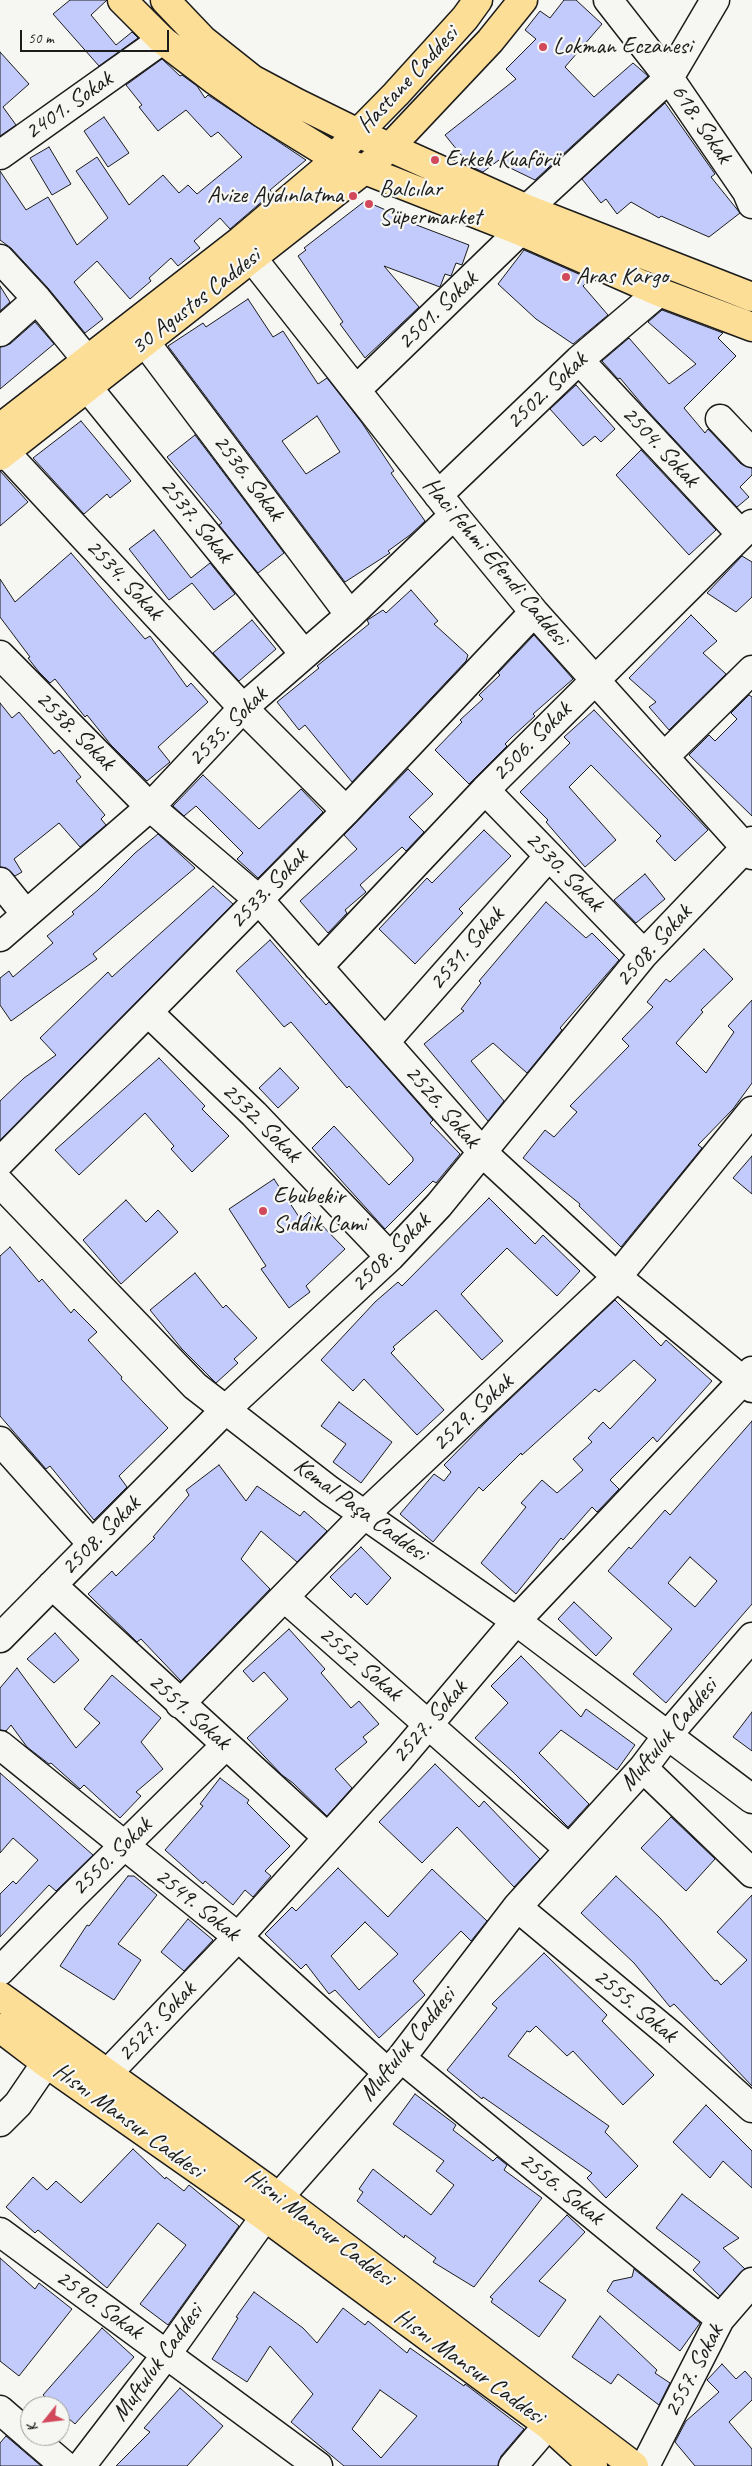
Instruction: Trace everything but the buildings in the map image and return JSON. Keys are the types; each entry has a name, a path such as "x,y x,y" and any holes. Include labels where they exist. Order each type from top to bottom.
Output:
{"main road":[{"path":"122,0 162,40 262,113 337,159 364,170 523,220 752,297"},
{"path":"165,0 203,40 252,79 358,133 390,147 659,292 752,327"},
{"name":"Hastane Caddesi","path":"390,147 490,42 523,0"},
{"path":"472,9 490,42"},
{"name":"Hastane Caddesi","path":"337,159 358,133 472,9"},
{"name":"30 Agustos Caddesi","path":"2,445 88,388 364,170 390,147"},
{"name":"30 Agustos Caddesi","path":"2,445 87,360 240,241 337,159"},
{"name":"Hisni Mansur Caddesi","path":"0,1996 108,2074 271,2206 634,2466"},
{"name":"Hısnı Mansur Caddesi","path":"0,2028 46,2063 271,2206 548,2425 593,2466"}],"street":[{"name":"618. Sokak","path":"608,0 669,78 750,194"},
{"name":"2501. Sokak","path":"356,390 523,220 669,78 715,0"},
{"name":"2401. Sokak","path":"0,155 162,40"},
{"name":"Haci fehmi Efendi Caddesi","path":"252,258 446,505 534,612 664,757 750,848"},
{"path":"0,259 37,299 87,360"},
{"name":"2502. Sokak","path":"446,505 579,360 659,292"},
{"path":"0,332 37,299"},
{"name":"2536. Sokak","path":"145,342 350,615"},
{"name":"2504. Sokak","path":"579,360 747,529"},
{"name":"2537. Sokak","path":"88,388 304,654"},
{"path":"720,420 752,453"},
{"name":"2534. Sokak","path":"2,445 243,708 346,811"},
{"name":"2535. Sokak","path":"0,937 150,807 243,708 350,615 446,505"},
{"name":"2506. Sokak","path":"318,967 485,790 747,529"},
{"name":"2533. Sokak","path":"0,1162 149,1013 346,811 534,612"},
{"name":"2538. Sokak","path":"0,655 150,807"},
{"path":"664,757 752,670"},
{"name":"2530. Sokak","path":"485,790 644,954"},
{"name":"2526. Sokak","path":"150,807 259,900 483,1153 617,1277 749,1380"},
{"name":"2508. Sokak","path":"0,1638 225,1410 390,1257 439,1205 483,1153 644,954 750,848"},
{"name":"2531. Sokak","path":"385,1042 549,856"},
{"path":"0,882 25,914"},
{"name":"2532. Sokak","path":"149,1013 254,1114 390,1257"},
{"name":"2529. Sokak","path":"180,1704 286,1598 365,1514 617,1277 752,1111"},
{"name":"Kemal Paşa Caddesi","path":"0,1183 195,1386 329,1490 516,1621 752,1799"},
{"name":"2527. Sokak","path":"108,2074 238,1937 428,1724 516,1621 749,1380"},
{"path":"0,1441 92,1544"},
{"name":"2551. Sokak","path":"52,1585 327,1838"},
{"name":"2552. Sokak","path":"286,1598 569,1849"},
{"name":"Muftuluk Caddesi","path":"81,2466 166,2354 271,2206 394,2066 517,1907 643,1768 667,1736 752,1637"},
{"name":"2549. Sokak","path":"0,1745 394,2066"},
{"name":"2550. Sokak","path":"0,1971 226,1745"},
{"path":"643,1768 752,1873"},
{"name":"2555. Sokak","path":"517,1907 748,2097"},
{"path":"0,2122 18,2104 46,2063"},
{"name":"2556. Sokak","path":"394,2066 720,2319"},
{"name":"2590. Sokak","path":"0,2232 318,2466"},
{"name":"2557. Sokak","path":"645,2466 720,2319 752,2282"},
{"path":"0,2410 20,2427"},
{"path":"513,2466 548,2425"},
{"path":"42,2446 65,2466"}],"place":[{"name":"Lokman Eczanesi","path":"543,47"},
{"name":"Erkek Kuaförü","path":"435,160"},
{"name":"Avize Aydınlatma","path":"353,196"},
{"name":"Balcılar Süpermarket","path":"369,204"},
{"name":"Aras Kargo","path":"566,277"},
{"name":"Ebubekir Sıddık Cami","path":"263,1211"}]}
